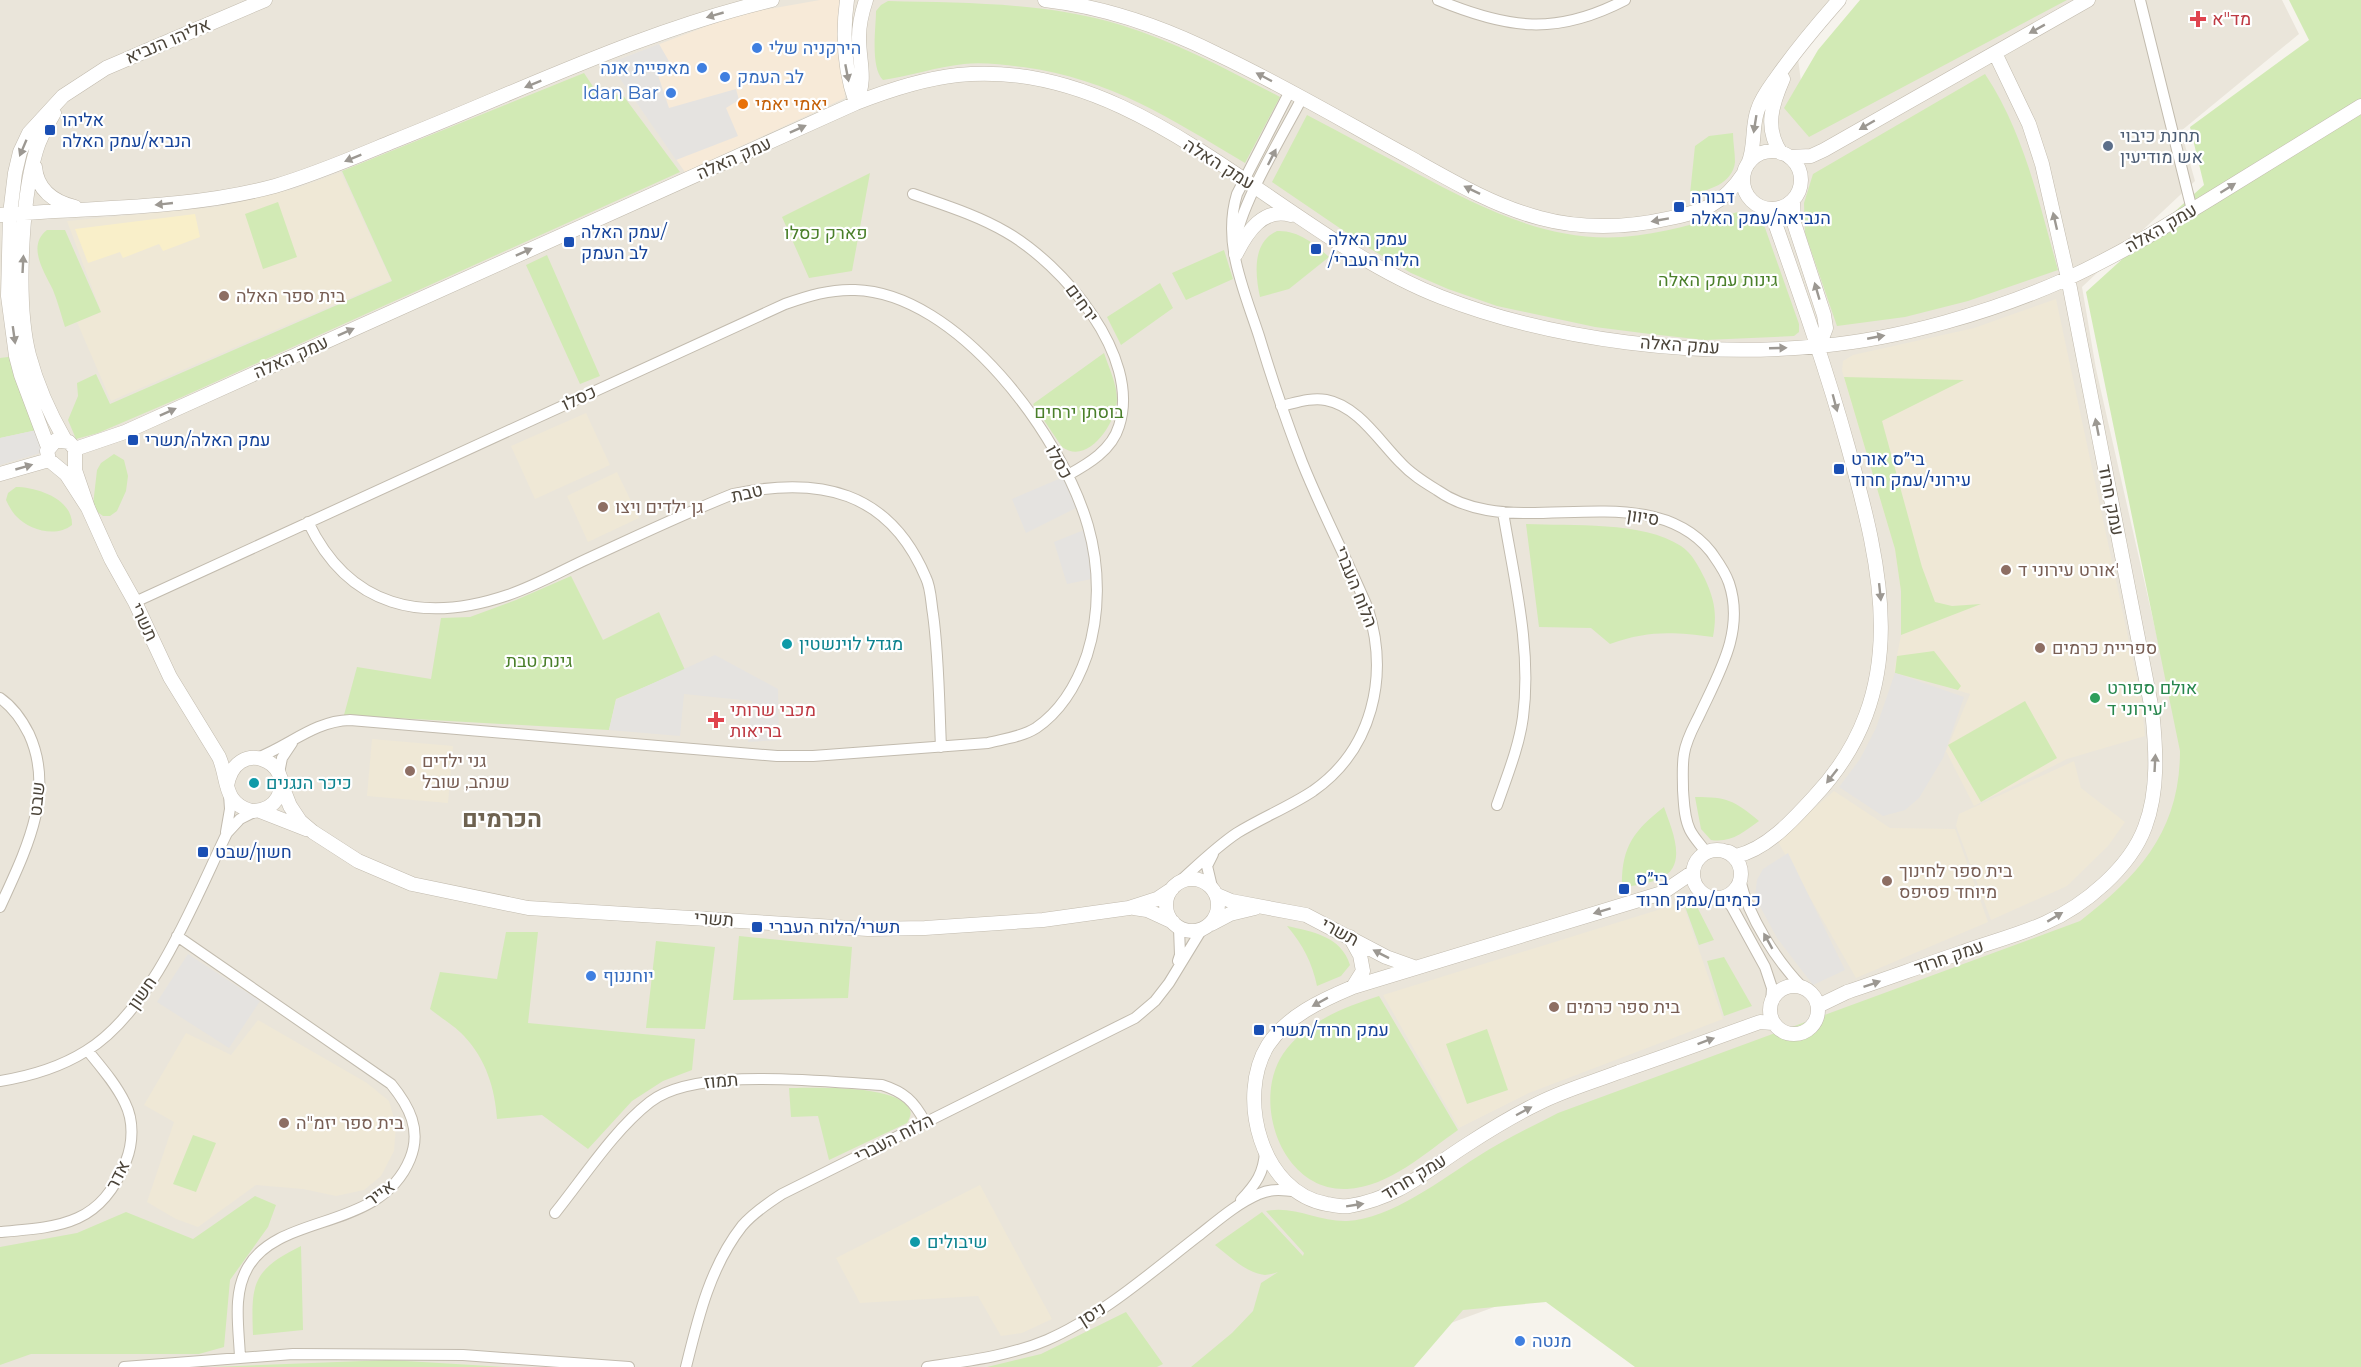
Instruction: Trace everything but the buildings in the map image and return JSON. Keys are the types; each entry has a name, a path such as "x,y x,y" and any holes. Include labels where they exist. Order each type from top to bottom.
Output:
{"street":[{"name":"אליהו הנביא","path":"4,213 13,190 20,152 29,133 42,116 73,88 115,64 265,0"},
{"path":"4,213 204,199 273,186 299,178 633,44 701,19 772,0"},
{"path":"847,0 845,57 847,76 856,103"},
{"path":"856,103 863,77 859,38 860,20 866,0"},
{"path":"1045,0 1104,11 1157,28 1219,54 1473,191 1515,211 1567,224 1638,224 1689,214 1723,200 1746,168 1753,153 1754,129 1764,95 1793,55 1839,0"},
{"path":"1438,0 1480,16 1530,25 1577,21 1625,0"},
{"path":"1729,852 1740,865 1740,880 1746,900 1778,959 1803,988 1810,992 1818,1006 1818,1017 1814,1024 1803,1033 1786,1034 1773,1023 1770,1012 1772,988 1765,967 1732,907 1727,901 1702,892 1696,886 1693,872 1700,857 1706,852 1721,849 1729,852 1736,856 1746,854 1763,844 1796,817 1838,768 1867,711 1881,652 1881,594 1872,538 1819,346 1775,223 1762,208 1749,198 1745,190 1746,168 1763,153 1811,156 1824,150 2088,0"},
{"path":"2140,0 2192,210"},
{"name":"עמק חרוד","path":"1818,1006 1847,992 2046,923 2084,900 2111,877 2128,858 2145,827 2151,806 2156,756 2152,710 2068,278 2037,147 2020,104 1995,53"},
{"path":"1762,208 1779,208 1793,200 1799,192 1801,183 1796,164 1785,155 1773,139 1770,129 1773,102 1793,55"},
{"name":"עמק האלה","path":"72,449 135,427 856,103 937,77 988,74 1044,80 1103,98 1172,134 1366,260 1401,279 1447,299 1557,330 1651,344 1738,349 1819,346 1887,335 1960,317 2019,298 2068,278 2142,241 2361,106"},
{"name":"אליהו הנביא","path":"26,213 34,160 43,132 53,113 73,88"},
{"name":"הלוח העברי","path":"1175,886 1236,833 1310,792 1328,779 1345,762 1359,741 1370,717 1376,690 1378,662 1375,632 1368,609 1311,483 1281,406 1231,242 1233,208 1250,183 1296,94"},
{"path":"34,160 36,176 43,190 60,202 86,209"},
{"name":"הלוח העברי","path":"1238,270 1236,238 1250,183"},
{"name":"ירחים","path":"913,194 979,218 1007,232 1052,266 1088,306 1113,354 1120,380 1123,407 1119,426 1100,454 1068,475"},
{"path":"1793,200 1794,223 1824,315 1826,328 1819,346"},
{"name":"תשרי","path":"4,213 8,296 16,356 51,458 66,474 88,508"},
{"name":"תשרי","path":"26,213 22,296 26,340 44,397 72,449 75,470 88,508 111,559 135,602 171,677 225,770 227,788"},
{"path":"1236,254 1249,231 1268,215 1284,213 1299,217"},
{"name":"כסלו","path":"135,602 785,304 831,291 857,290 892,297 924,311 951,328 976,349 1001,376 1041,430 1068,475 1082,505 1089,528 1098,596 1094,634 1081,674 1052,715 1034,729 988,743 813,756 777,756 603,743 364,720 340,720 306,731 277,749 253,758"},
{"name":"סיוון","path":"1281,406 1323,399 1338,403 1353,413 1419,479 1459,502 1486,510 1503,512 1648,514 1688,530 1706,545 1720,563 1729,581 1735,604 1735,626 1730,648 1689,737 1684,754 1684,808 1690,830 1706,852"},
{"path":"56,440 72,449 65,467 51,458 56,440"},
{"path":"0,474 51,458"},
{"name":"טבת","path":"308,522 317,541 328,555 359,586 400,605 424,610 455,608 509,594 733,494 764,488 794,487 826,490 850,496 888,519 901,534 926,577 935,629 941,747"},
{"path":"1497,805 1518,745 1526,688 1522,628 1503,512"},
{"name":"שבט","path":"0,698 10,705 26,727 37,752 41,789 34,825 20,864 0,907"},
{"name":"כסלו","path":"280,778 282,758 294,740 306,731"},
{"name":"תשרי","path":"205,734 232,755 253,758"},
{"path":"253,758 274,765 280,778 280,792 276,801 258,811 242,808 234,803 227,788 229,775 241,760 253,758"},
{"name":"תשרי","path":"280,778 290,806 300,821 358,861 412,884 528,908 879,929 925,928 1043,920 1129,908 1157,899 1175,886"},
{"name":"חשון","path":"223,841 230,814 227,788"},
{"name":"תשרי","path":"258,811 277,816 313,832"},
{"name":"חשון","path":"0,1081 34,1075 62,1064 88,1050 128,1014 153,979 177,936 233,825 258,811"},
{"path":"1214,891 1196,879 1175,886 1167,905 1168,914 1176,925 1193,931 1205,927 1218,909 1214,891 1207,866 1218,847"},
{"name":"עמק חרוד","path":"1693,872 1662,893 1353,987 1324,999 1299,1015 1269,1044 1259,1063 1254,1083 1252,1100 1257,1130 1274,1168 1287,1183 1320,1203 1345,1207 1387,1197 1493,1128 1540,1102 1760,1022 1773,1023"},
{"path":"1718,898 1733,892 1740,880"},
{"name":"תשרי","path":"1214,891 1231,901 1306,915 1386,957 1414,967"},
{"name":"תשרי","path":"1205,927 1230,914 1263,907"},
{"name":"תשרי","path":"1129,908 1147,910 1176,925"},
{"name":"הלוח העברי","path":"1174,973 1180,955 1176,925"},
{"name":"הלוח העברי","path":"686,1367 709,1284 742,1225 761,1208 782,1194 1135,1018 1155,1001 1205,927"},
{"name":"אייר","path":"177,936 391,1083 404,1100 412,1117 415,1135 409,1163 394,1187 378,1200 285,1237 263,1249 248,1266 241,1283 238,1305 240,1358"},
{"path":"1350,938 1360,955 1363,971 1353,987"},
{"path":"1771,1004 1774,996 1786,987 1803,988"},
{"name":"אדר","path":"0,1232 62,1225 88,1214 107,1198 121,1175 130,1152 132,1129 126,1105 112,1081 88,1050"},
{"name":"תמוז","path":"555,1213 633,1117 651,1101 671,1090 694,1084 738,1079 882,1085 897,1089 909,1097 925,1122"},
{"name":"ניסן","path":"1233,1209 1261,1176 1265,1150"},
{"name":"ניסן","path":"927,1367 1001,1355 1048,1340 1139,1282 1233,1209 1258,1194 1283,1189 1299,1192"},
{"path":"124,1367 293,1354 463,1355 629,1367"}],"shaded area":[{"path":"0,0 1833,0 1796,43 1808,136 2053,0 2282,0 2299,34 2181,131 2195,181 2082,287 2096,369 2203,839 1751,1212 1332,1367 0,1367"},
{"path":"820,0 840,0 845,98 685,172 609,63 718,22 757,11"},
{"path":"659,44 670,63 656,69 669,108 736,89 739,100 726,108 738,136 676,160 609,63"},
{"name":"בית ספר האלה","path":"341,172 391,280 111,401 77,322 101,312 67,221 216,207 294,189"},
{"name":"אורט עירוני ד'","path":"2056,299 2141,698 2145,736 2067,759 1974,806 1946,751 1970,694 1894,671 1902,630 1901,591 1895,549 1842,371 1843,361 1853,355 1974,328"},
{"path":"586,413 610,465 535,499 511,446"},
{"path":"37,430 44,452 0,465 0,438"},
{"name":"גן ילדים ויצו","path":"617,472 639,518 588,542 567,496"},
{"path":"1068,475 1082,505 1026,533 1012,499"},
{"path":"1089,528 1096,578 1067,584 1054,542"},
{"path":"715,655 778,689 779,740 748,742 752,701 684,694 680,736 609,730 616,700"},
{"path":"1895,673 1964,697 1943,758 1919,798 1905,810 1883,816 1839,787 1860,759 1876,728"},
{"name":"גני ילדים שנהב, שובל","path":"372,739 453,746 448,803 367,796"},
{"name":"אולם ספורט עירוני ד'","path":"2074,761 2081,788 2125,822 2108,846 2067,886 1991,920 1956,826 1959,814"},
{"name":"בית ספר לחינוך מיוחד פסיפס","path":"1834,791 1890,828 1955,829 1988,922 1856,978 1777,840"},
{"path":"1788,853 1845,970 1813,985 1777,938 1755,897 1757,880 1763,869"},
{"name":"בית ספר כרמים","path":"1682,901 1723,1019 1529,1093 1459,1128 1383,995"},
{"path":"188,954 260,1001 229,1048 157,1002"},
{"name":"בית ספר יזמ\"ה","path":"258,1020 367,1083 389,1101 396,1125 394,1151 381,1176 364,1190 336,1196 303,1189 256,1185 198,1227 176,1219 147,1202 174,1122 144,1105 186,1033 231,1055"},
{"path":"980,1185 1052,1319 1022,1333 1001,1336 978,1296 860,1303 836,1258"}],"green space":[{"path":"1860,0 2067,0 1809,137 1784,108 1818,50"},
{"path":"2289,0 2361,0 2361,1367 1635,1367 1546,1302 1463,1310 1414,1367 1191,1367 1232,1333 1253,1311 1261,1283 1278,1272 1265,1275 1251,1271 1215,1245 1262,1212 1303,1256 1304,1253 1266,1211 1287,1210 1337,1221 1364,1219 1381,1213 1398,1206 1497,1145 1558,1113 2080,921 2102,904 2138,868 2153,848 2173,804 2180,751 2086,292 2204,185 2190,127 2309,40"},
{"path":"888,1 1005,5 1092,17 1141,32 1202,57 1280,97 1245,163 1139,103 1084,81 1055,73 1023,67 971,63 883,80 876,66 875,57 876,11"},
{"path":"584,73 600,97 622,94 680,172 182,397 98,433 76,439 68,420 78,396 77,383 96,374 110,404 392,281 342,171"},
{"path":"1985,74 1999,96 2020,144 2037,194 2058,270 1968,301 1905,317 1837,326 1805,233 1804,203 1813,174"},
{"name":"גינות עמק האלה","path":"1307,115 1464,198 1514,220 1540,228 1594,237 1622,237 1681,227 1738,212 1749,214 1764,225 1799,324 1799,332 1794,336 1705,340 1595,327 1497,306 1411,273 1369,248 1272,182"},
{"path":"1733,133 1735,162 1730,176 1718,185 1690,194 1695,146 1709,136"},
{"name":"פארק כסלו","path":"870,173 852,271 809,278 782,217"},
{"path":"278,202 297,257 263,269 245,214"},
{"path":"47,230 65,230 101,312 65,327 55,295 39,260 38,244 41,236"},
{"path":"1277,231 1299,235 1329,257 1289,289 1260,297 1257,279 1259,251 1269,236"},
{"path":"1224,250 1233,279 1186,300 1172,273"},
{"path":"547,255 600,376 580,384 526,265"},
{"path":"1160,283 1173,308 1121,345 1107,317"},
{"name":"בוסתן ירחים","path":"1104,353 1116,388 1117,400 1112,420 1091,447 1081,451 1072,451 1062,447 1033,404"},
{"path":"16,356 37,430 0,438 0,358"},
{"path":"1844,377 1964,380 1882,421 1922,567 1935,602 1952,606 1981,604 1901,635 1901,591 1895,549"},
{"path":"114,454 124,460 128,476 126,491 117,511 110,516 103,516 96,511 93,505 97,470 101,463"},
{"path":"16,487 34,489 52,496 67,508 72,525 66,529 51,532 43,531 21,521 13,513 6,500 8,493"},
{"path":"1526,524 1606,526 1647,532 1681,546 1695,561 1711,594 1715,614 1713,637 1661,633 1637,636 1610,644 1591,628 1539,627"},
{"name":"גינת טבת","path":"571,576 603,640 659,612 685,670 616,699 609,730 344,715 357,667 431,679 441,618 470,617"},
{"path":"1934,651 1961,686 1958,690 1895,673 1897,656"},
{"path":"2025,701 2057,758 1981,802 1948,745"},
{"path":"1695,797 1730,801 1759,821 1731,838 1711,840 1701,829"},
{"path":"1664,807 1676,846 1674,866 1659,879 1622,888 1624,862 1631,842 1644,824"},
{"path":"1692,897 1714,940 1699,945 1683,901"},
{"path":"1287,926 1316,933 1333,941 1346,955 1350,965 1341,976 1317,986 1306,954"},
{"path":"506,932 538,932 528,1023 695,1039 692,1070 663,1081 632,1101 588,1149 542,1115 497,1119 488,1075 478,1054 460,1032 430,1009 440,972 497,979"},
{"path":"739,936 852,947 848,998 733,1000"},
{"path":"656,941 715,947 705,1029 646,1028"},
{"path":"1724,957 1752,1006 1724,1016 1707,961"},
{"path":"1379,996 1458,1130 1392,1176 1362,1187 1347,1189 1324,1186 1305,1176 1290,1160 1279,1141 1272,1119 1270,1096 1274,1074 1283,1054 1302,1033 1326,1017"},
{"path":"1487,1029 1508,1090 1467,1104 1446,1044"},
{"path":"789,1088 835,1088 873,1092 903,1102 910,1110 910,1115 907,1123 829,1160 818,1116 791,1117"},
{"path":"193,1135 216,1143 196,1192 173,1184"},
{"path":"255,1196 276,1205 268,1227 230,1280 224,1347 199,1354 31,1354 0,1365 0,1247 77,1233 126,1212 193,1239"},
{"path":"301,1246 303,1330 253,1335 254,1291 258,1280 273,1263"},
{"path":"1126,1312 1163,1364 1157,1367 987,1367 1041,1354"},
{"path":"389,1360 506,1367 212,1367"}],"sand":[{"path":"195,214 200,237 163,251 159,244 123,258 120,252 88,263 75,229"}],"place":[{"name":"מד\"א","path":"2198,19"},
{"name":"הירקניה שלי","path":"757,48"},
{"name":"מאפיית אנה","path":"702,68"},
{"name":"לב העמק","path":"725,77"},
{"name":"Idan Bar","path":"671,93"},
{"name":"יאמי יאמי","path":"743,104"},
{"name":"אליהו הנביא/עמק האלה","path":"50,130"},
{"name":"תחנת כיבוי אש מודיעין","path":"2108,146"},
{"name":"דבורה הנביאה/עמק האלה","path":"1679,207"},
{"name":"עמק האלה/ לב העמק","path":"569,242"},
{"name":"עמק האלה /הלוח העברי","path":"1316,249"},
{"name":"בית ספר האלה","path":"224,296"},
{"name":"עמק האלה/תשרי","path":"133,440"},
{"name":"בי״ס אורט עירוני/עמק חרוד","path":"1839,469"},
{"name":"גן ילדים ויצו","path":"603,507"},
{"name":"אורט עירוני ד'","path":"2006,570"},
{"name":"מגדל לוינשטין","path":"787,644"},
{"name":"ספריית כרמים","path":"2040,648"},
{"name":"אולם ספורט עירוני ד'","path":"2095,698"},
{"name":"מכבי שרותי בריאות","path":"716,720"},
{"name":"גני ילדים שנהב, שובל","path":"410,771"},
{"name":"כיכר הנגנים","path":"254,783"},
{"name":"חשון/שבט","path":"203,852"},
{"name":"בית ספר לחינוך מיוחד פסיפס","path":"1887,881"},
{"name":"בי״ס כרמים/עמק חרוד","path":"1624,889"},
{"name":"תשרי/הלוח העברי","path":"757,927"},
{"name":"יוחננוף","path":"591,976"},
{"name":"בית ספר כרמים","path":"1554,1007"},
{"name":"עמק חרוד/תשרי","path":"1259,1030"},
{"name":"בית ספר יזמ\"ה","path":"284,1123"},
{"name":"שיבולים","path":"915,1242"},
{"name":"מנטה","path":"1520,1341"}],"district":[{"name":"הכרמים","path":"502,818"}]}
